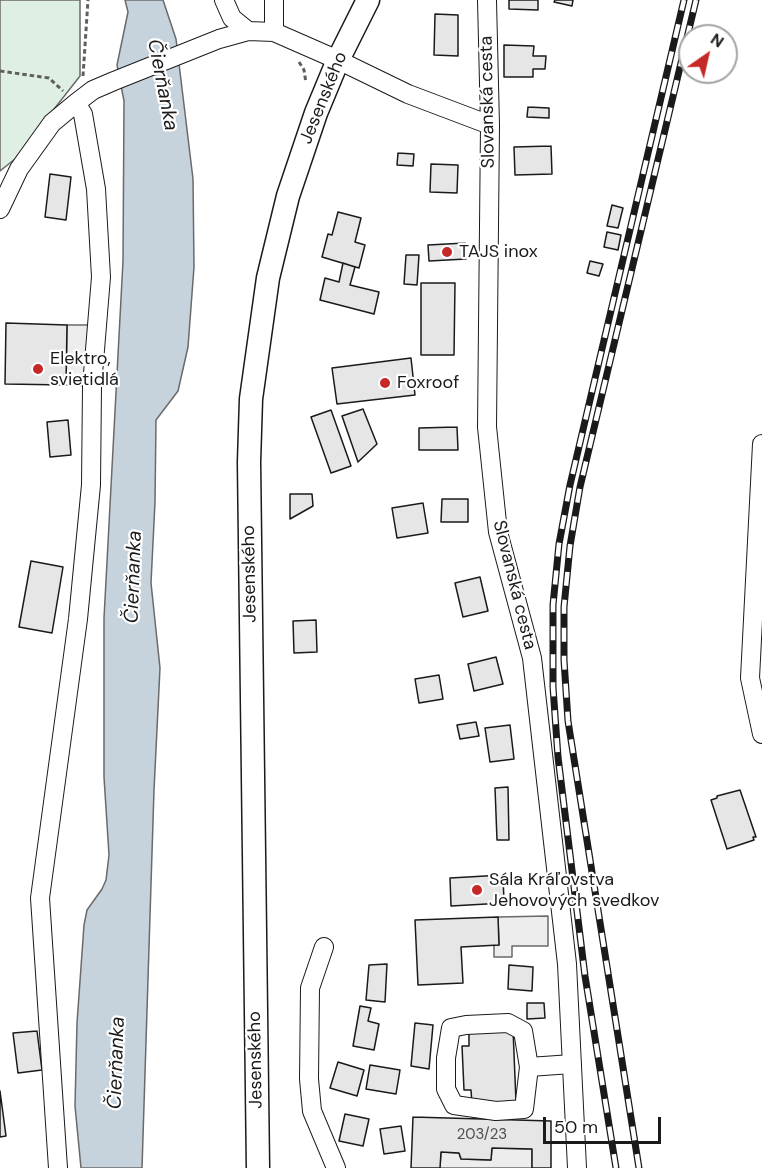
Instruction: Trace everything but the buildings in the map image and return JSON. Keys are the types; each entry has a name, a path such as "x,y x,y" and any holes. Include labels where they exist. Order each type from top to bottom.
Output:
{"main road":[{"name":"Jesenského","path":"258,1168 249,462 251,399 267,288 281,225 312,124 338,60 368,0"}],"street":[{"path":"224,0 232,18 248,31"},
{"path":"274,0 274,32"},
{"name":"Slovanská cesta","path":"487,0 490,125 487,427 498,532 532,658 567,964 577,1168"},
{"path":"0,208 19,169 52,123 93,90 219,39 248,31 274,32 408,94 490,125"},
{"path":"58,1168 40,898 78,619 88,519 91,485 92,386 101,277 96,189 79,101"},
{"path":"762,444 750,678 762,734"},
{"path":"324,947 310,988 309,1079 312,1111 336,1168"},
{"path":"508,1023 523,1031 529,1067 524,1109 496,1112 454,1105 446,1089 446,1058 451,1028 508,1023"},
{"path":"529,1067 572,1064"}],"path":[{"path":"79,101 88,0"},
{"path":"298,58 307,82 305,90"},
{"path":"0,71 49,78 79,101"}],"green space":[{"path":"0,0 80,0 80,76 15,159 0,171"}],"shaded area":[{"path":"67,325 96,325 92,386 66,385"},
{"path":"548,916 548,946 512,946 512,957 494,957 494,945 499,945 498,917"},
{"path":"492,1148 532,1149 532,1168 440,1168 441,1152 459,1153 461,1159 491,1160"}],"water":[{"name":"Čierňanka","path":"125,0 163,0 176,39 193,179 194,267 188,347 178,391 156,420 151,583 160,668 142,1168 81,1168 75,1106 77,1023 84,925 87,910 106,880 109,855 104,777 104,618 123,261 124,101 117,65 128,12"}],"railway":[{"path":"616,1168 585,976 558,757 553,687 553,605 559,544 570,485 684,0"},
{"path":"639,1168 568,721 564,660 564,607 570,546 580,487 696,0"}],"place":[{"name":"TAJS inox","path":"447,252"},
{"name":"Elektro, svietidlá","path":"38,369"},
{"name":"Foxroof","path":"385,383"},
{"name":"Sála Kráľovstva Jehovových svedkov","path":"477,890"}]}
